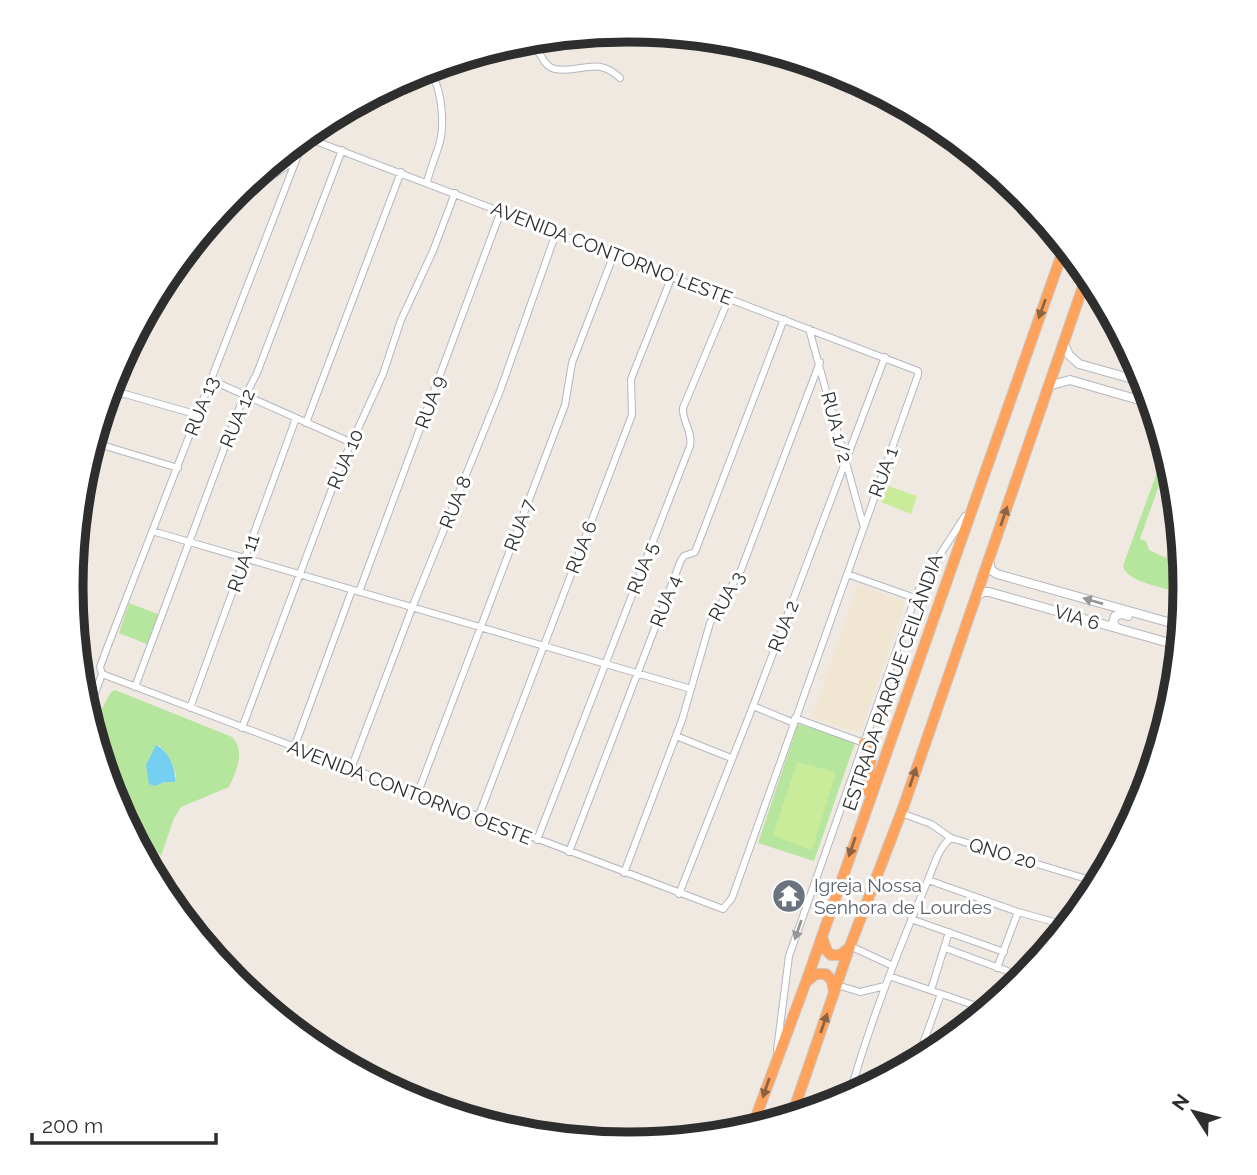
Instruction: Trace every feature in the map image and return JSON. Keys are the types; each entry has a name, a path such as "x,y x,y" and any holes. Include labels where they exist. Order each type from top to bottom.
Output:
{"highway":[{"name":"ESTRADA PARQUE CEILÂNDIA","path":"755,1118 822,937 1061,255"},
{"path":"795,1107 849,947 901,813 1083,286"},
{"path":"862,820 871,758 864,743"},
{"path":"822,937 831,955 840,955 849,947"},
{"path":"806,982 817,974 826,974 836,988"}],"main road":[{"path":"1063,342 1069,355 1079,364 1132,379"},
{"path":"1048,386 1070,380 1140,400"},
{"name":"VIA 6","path":"988,559 991,570 997,574 1173,624"},
{"name":"VIA 6","path":"974,599 983,592 989,592 1171,643"},
{"path":"1117,628 1113,620 1121,614 1173,626"}],"street":[{"path":"538,50 545,64 551,68 558,70 594,65 612,70 620,78"},
{"path":"427,183 440,143 441,117 434,79"},
{"name":"AVENIDA CONTORNO LESTE","path":"316,141 918,371"},
{"name":"RUA 12","path":"135,687 342,150"},
{"name":"RUA 13","path":"94,697 102,674 100,667 298,154"},
{"path":"265,180 294,162"},
{"path":"306,423 401,172"},
{"name":"RUA 10","path":"242,728 350,442 383,374 406,309 433,251 455,193"},
{"name":"RUA 9","path":"294,748 501,211"},
{"name":"RUA 8","path":"351,769 412,608 490,417 556,233"},
{"name":"RUA 7","path":"417,795 565,405 572,363 614,254"},
{"name":"RUA 6","path":"478,818 632,415 631,379 672,276"},
{"name":"RUA 5","path":"537,840 690,446 692,436 682,417 683,408 729,298"},
{"name":"RUA 4","path":"569,852 681,560 695,552 785,319"},
{"name":"RUA 1/2","path":"809,328 864,526"},
{"name":"RUA 2","path":"679,894 884,357"},
{"name":"RUA 3","path":"624,873 676,736 710,623 741,570 820,362"},
{"name":"RUA 1","path":"718,908 723,909 732,898 918,371"},
{"path":"211,380 350,442"},
{"path":"119,394 198,415"},
{"name":"RUA 11","path":"190,708 296,418"},
{"path":"102,445 178,468"},
{"path":"776,1059 789,957 915,598 928,573 972,506"},
{"path":"152,531 691,689"},
{"path":"847,574 915,598"},
{"name":"AVENIDA CONTORNO OESTE","path":"102,674 718,908"},
{"path":"753,706 864,743"},
{"path":"676,736 731,758"},
{"path":"901,813 931,824 951,838"},
{"name":"QNO 20","path":"852,1085 859,1058 911,919 939,854 951,838 1089,880"},
{"path":"928,880 1058,924"},
{"path":"997,968 1018,912"},
{"path":"911,919 1004,952"},
{"path":"931,990 949,932"},
{"path":"849,947 893,966"},
{"path":"945,948 1013,974"},
{"path":"889,976 975,1008"},
{"path":"836,988 860,992 885,986"},
{"path":"921,1048 941,994"}],"shaded area":[{"path":"858,585 905,602 862,727 857,732 812,718"}],"green space":[{"path":"1160,464 1163,475 1140,539 1146,541 1149,550 1166,558 1172,544 1174,578 1169,590 1136,579 1123,566"},
{"path":"888,486 917,496 911,514 881,502"},
{"path":"129,603 160,615 149,645 119,633"},
{"path":"115,690 232,737 236,743 238,762 229,787 181,807 174,818 161,856 143,836 139,822 136,821 112,763 98,715 111,692","holes":["158,745 170,760 176,777 158,785 149,780"]},
{"path":"798,724 856,740 814,861 758,843"},
{"path":"797,762 836,772 812,850 773,836"}],"water":[{"path":"156,745 165,751 171,761 175,782 155,786 149,784 146,765"}],"place":[{"name":"Igreja Nossa Senhora de Lourdes","path":"789,896"}]}
